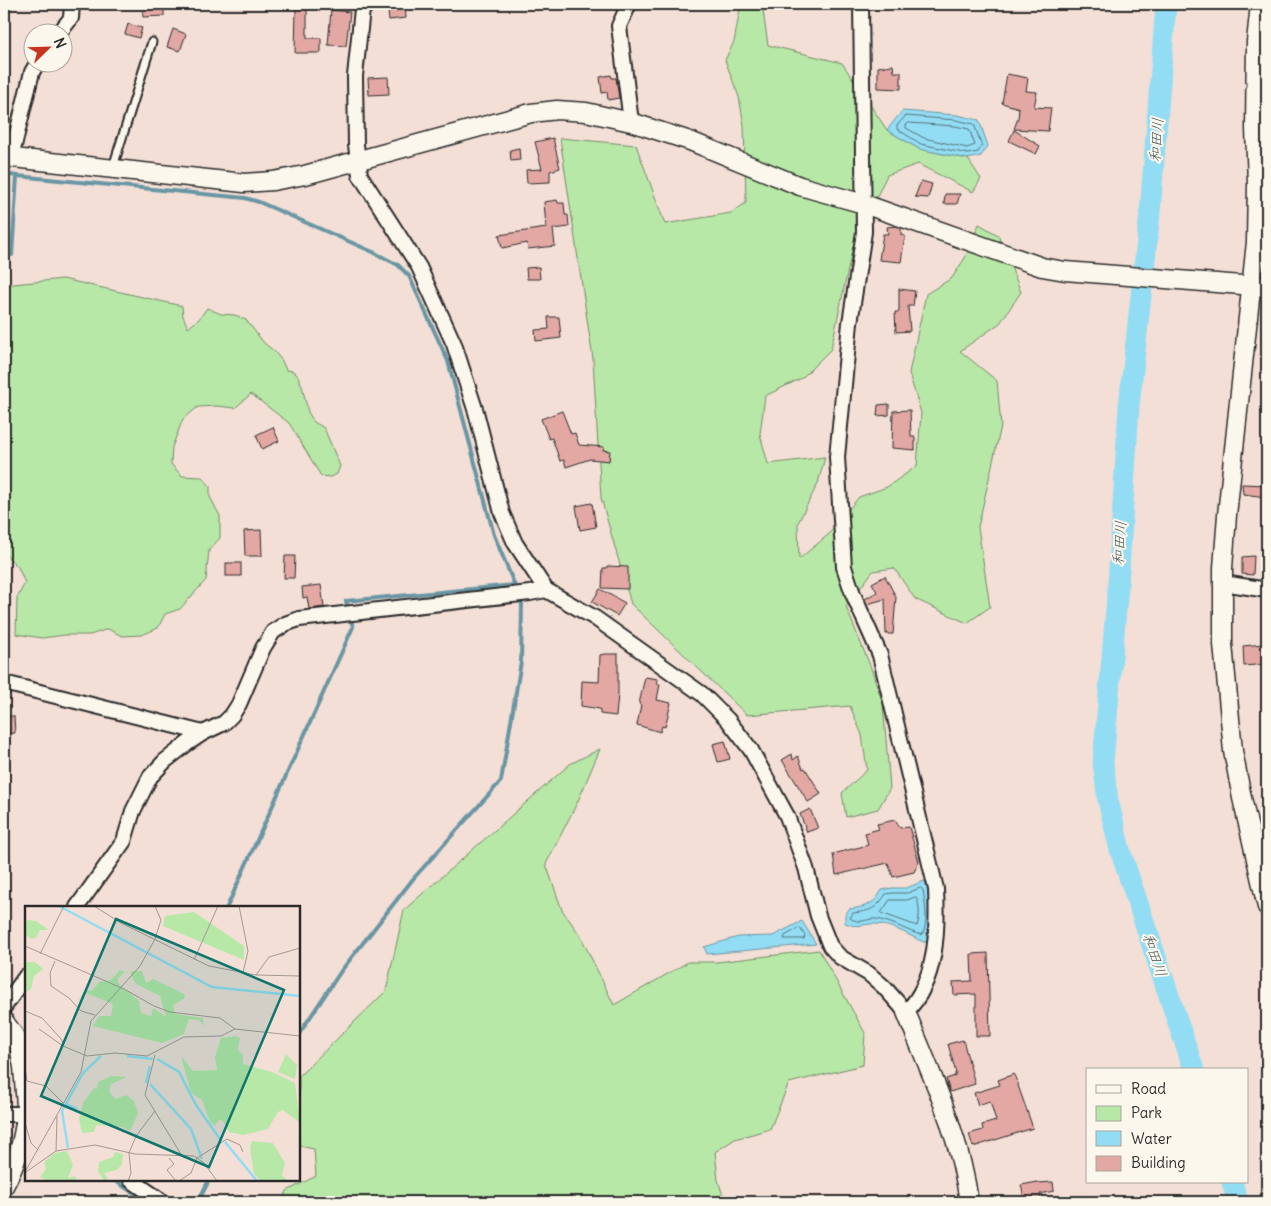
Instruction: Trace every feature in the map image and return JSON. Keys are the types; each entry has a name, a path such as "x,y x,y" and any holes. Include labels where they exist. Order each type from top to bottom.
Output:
{"street":[{"path":"68,22 71,18 72,4"},
{"path":"629,4 620,26 631,122"},
{"path":"861,4 864,232 850,323 837,457 844,567 853,594 880,655 936,889 937,921 934,948 924,988 906,1012"},
{"path":"1260,4 1256,42 1255,128 1258,184 1256,242 1259,287 1227,515 1222,644 1233,751 1267,907"},
{"path":"364,6 355,76 357,161 360,176 419,267 454,344 476,412 502,513 515,543 546,590 595,618 702,694 728,720 751,750 787,816 806,868 823,931 830,946 840,957 868,974 884,987 906,1012 948,1118 965,1176 969,1202"},
{"path":"32,72 7,157 244,183 273,182 305,175 531,113 558,110 586,112 631,122 690,141 800,186 864,204 1042,267 1065,271 1259,287"},
{"path":"1223,583 1267,590"},
{"path":"78,906 124,841 133,811 150,778 165,761 203,733 224,723 232,715 239,704 262,648 273,632 285,624 299,619 546,590"},
{"path":"4,683 203,733"},
{"path":"4,1007 25,977"},
{"path":"4,1022 18,1041 25,1093"},
{"path":"4,1114 25,1114"},
{"path":"4,1186 13,1170 23,1140 25,1123"},
{"path":"132,1181 163,1202"}],"lane":[{"path":"112,168 152,42"}],"green space":[{"path":"712,4 762,4 768,45 842,63 887,130 919,149 968,159 981,179 973,192 918,164 887,175 853,246 831,349 802,378 765,396 760,434 768,464 825,457 818,483 798,523 799,559 828,535 859,497 887,487 917,466 921,413 909,373 926,294 952,278 965,258 979,224 998,235 1021,292 1000,323 960,351 997,381 1001,426 978,527 990,607 967,623 915,599 894,568 873,571 846,607 871,668 883,704 890,788 878,809 846,817 842,793 867,770 862,735 850,706 747,715 631,604 601,498 593,359 560,138 636,145 665,224 731,213 746,203 744,125 739,97 725,60 734,42 740,9"},
{"path":"63,279 182,306 183,316 188,328 199,319 207,308 221,314 235,315 246,320 264,343 282,361 286,370 293,371 298,376 308,412 314,422 324,428 340,466 337,474 330,477 321,476 289,423 251,394 235,408 217,406 198,407 183,419 172,447 171,464 182,476 202,477 210,486 210,497 220,516 220,538 209,550 206,580 180,609 165,614 158,628 142,635 122,636 108,629 90,635 65,635 42,638 16,634 17,598 25,583 18,567 4,553 4,285"},
{"path":"600,749 578,801 546,864 562,910 580,935 614,1005 688,962 717,962 819,950 865,1033 863,1065 789,1083 770,1129 735,1139 715,1152 718,1180 725,1202 282,1202 287,1191 316,1176 314,1149 300,1146 300,1075 386,991 404,910 570,764"}],"water":[{"path":"902,111 957,115 979,120 988,146 981,156 968,159 919,149 887,130"},
{"path":"927,880 930,911 928,942 923,942 888,926 872,924 854,926 845,923 845,915 849,909 869,904 876,899 882,890 906,888"},
{"path":"802,921 816,944 707,954 704,947 738,937 773,936"}],"building":[{"path":"142,4 164,4 164,16 143,17"},
{"path":"387,4 405,4 406,18 389,20"},
{"path":"296,8 307,8 307,38 321,38 321,53 295,53"},
{"path":"331,10 350,12 346,46 328,45"},
{"path":"128,24 142,28 139,38 125,34"},
{"path":"173,29 186,34 180,51 167,47"},
{"path":"893,65 894,72 901,72 901,89 878,88 878,67"},
{"path":"1007,74 1028,78 1026,91 1037,92 1034,107 1051,108 1048,131 1014,129 1019,108 1002,103"},
{"path":"611,75 612,78 616,78 619,98 608,100 607,92 602,93 600,77"},
{"path":"388,77 389,94 369,95 368,78"},
{"path":"1014,130 1040,146 1036,154 1009,141"},
{"path":"553,138 560,168 550,171 550,182 527,183 526,170 542,169 535,142"},
{"path":"519,148 520,160 511,161 510,150"},
{"path":"921,181 932,184 928,198 915,197"},
{"path":"945,194 960,194 957,204 944,204"},
{"path":"557,200 558,203 564,203 569,227 553,229 555,246 528,249 527,243 502,248 499,235 546,228 544,202"},
{"path":"896,226 901,228 901,235 905,236 901,262 879,260 883,234 888,234 887,227"},
{"path":"539,267 540,279 527,279 526,268"},
{"path":"899,289 915,291 913,306 908,306 910,331 896,332 895,312 899,312"},
{"path":"548,317 559,317 561,338 536,341 535,330 549,329"},
{"path":"889,404 889,415 877,416 878,405"},
{"path":"910,410 911,437 915,437 915,450 892,448 893,411"},
{"path":"562,411 571,434 575,433 579,445 604,447 603,450 610,451 609,461 590,459 566,467 564,460 560,461 552,438 549,439 541,419"},
{"path":"273,427 279,441 262,449 256,435"},
{"path":"1242,484 1267,485 1266,497 1243,494"},
{"path":"592,503 596,527 580,530 576,506"},
{"path":"261,530 262,556 245,556 244,531"},
{"path":"285,556 295,556 294,578 284,578"},
{"path":"1254,556 1253,575 1242,574 1242,557"},
{"path":"226,563 241,563 241,576 226,576"},
{"path":"607,566 628,567 628,589 602,588 603,568 607,568"},
{"path":"885,576 896,597 893,634 886,634 885,599 867,604 865,599 877,592 872,583"},
{"path":"321,585 324,607 309,609 307,597 303,598 302,587"},
{"path":"600,589 625,603 617,616 592,602"},
{"path":"1264,644 1267,664 1244,666 1243,646"},
{"path":"618,654 616,716 600,714 600,709 581,706 582,681 599,682 600,655"},
{"path":"645,677 658,679 657,684 660,684 657,700 671,703 665,727 662,726 660,732 637,725"},
{"path":"4,716 14,716 15,733 4,734"},
{"path":"725,741 730,759 718,762 713,744"},
{"path":"792,754 793,760 798,756 803,769 805,768 821,794 808,802 782,760"},
{"path":"810,809 818,828 807,832 800,814"},
{"path":"895,820 900,828 909,827 919,862 914,872 893,877 888,863 836,875 833,854 868,845 865,833 879,829 877,824"},
{"path":"988,953 990,1036 976,1036 976,994 954,995 953,982 972,981 971,954"},
{"path":"963,1040 975,1084 950,1092 946,1079 955,1076 956,1073 948,1044"},
{"path":"1014,1074 1033,1128 973,1147 969,1134 983,1130 982,1125 996,1121 990,1101 978,1105 974,1093 1000,1085 998,1080"},
{"path":"1053,1182 1054,1191 1040,1194 1042,1202 1025,1202 1021,1185"}],"waterway":[{"name":"和田川","path":"1166,4 1150,213 1129,406 1118,586 1103,763 1108,800 1120,850 1193,1068"},
{"path":"4,174 17,176 12,255"},
{"path":"17,176 245,198 259,202 373,252 398,265 409,276 448,361 494,535 517,591"},
{"path":"348,609 346,601 514,585"},
{"path":"300,1032 341,971 413,879 501,781 521,662 522,603 520,597"},
{"path":"227,906 353,627 350,616"},
{"path":"116,1181 147,1202"},
{"path":"198,1202 208,1181"},
{"name":"和田川","path":"1233,1184 1238,1202"},
{"path":"4,1202 12,1188"}]}
